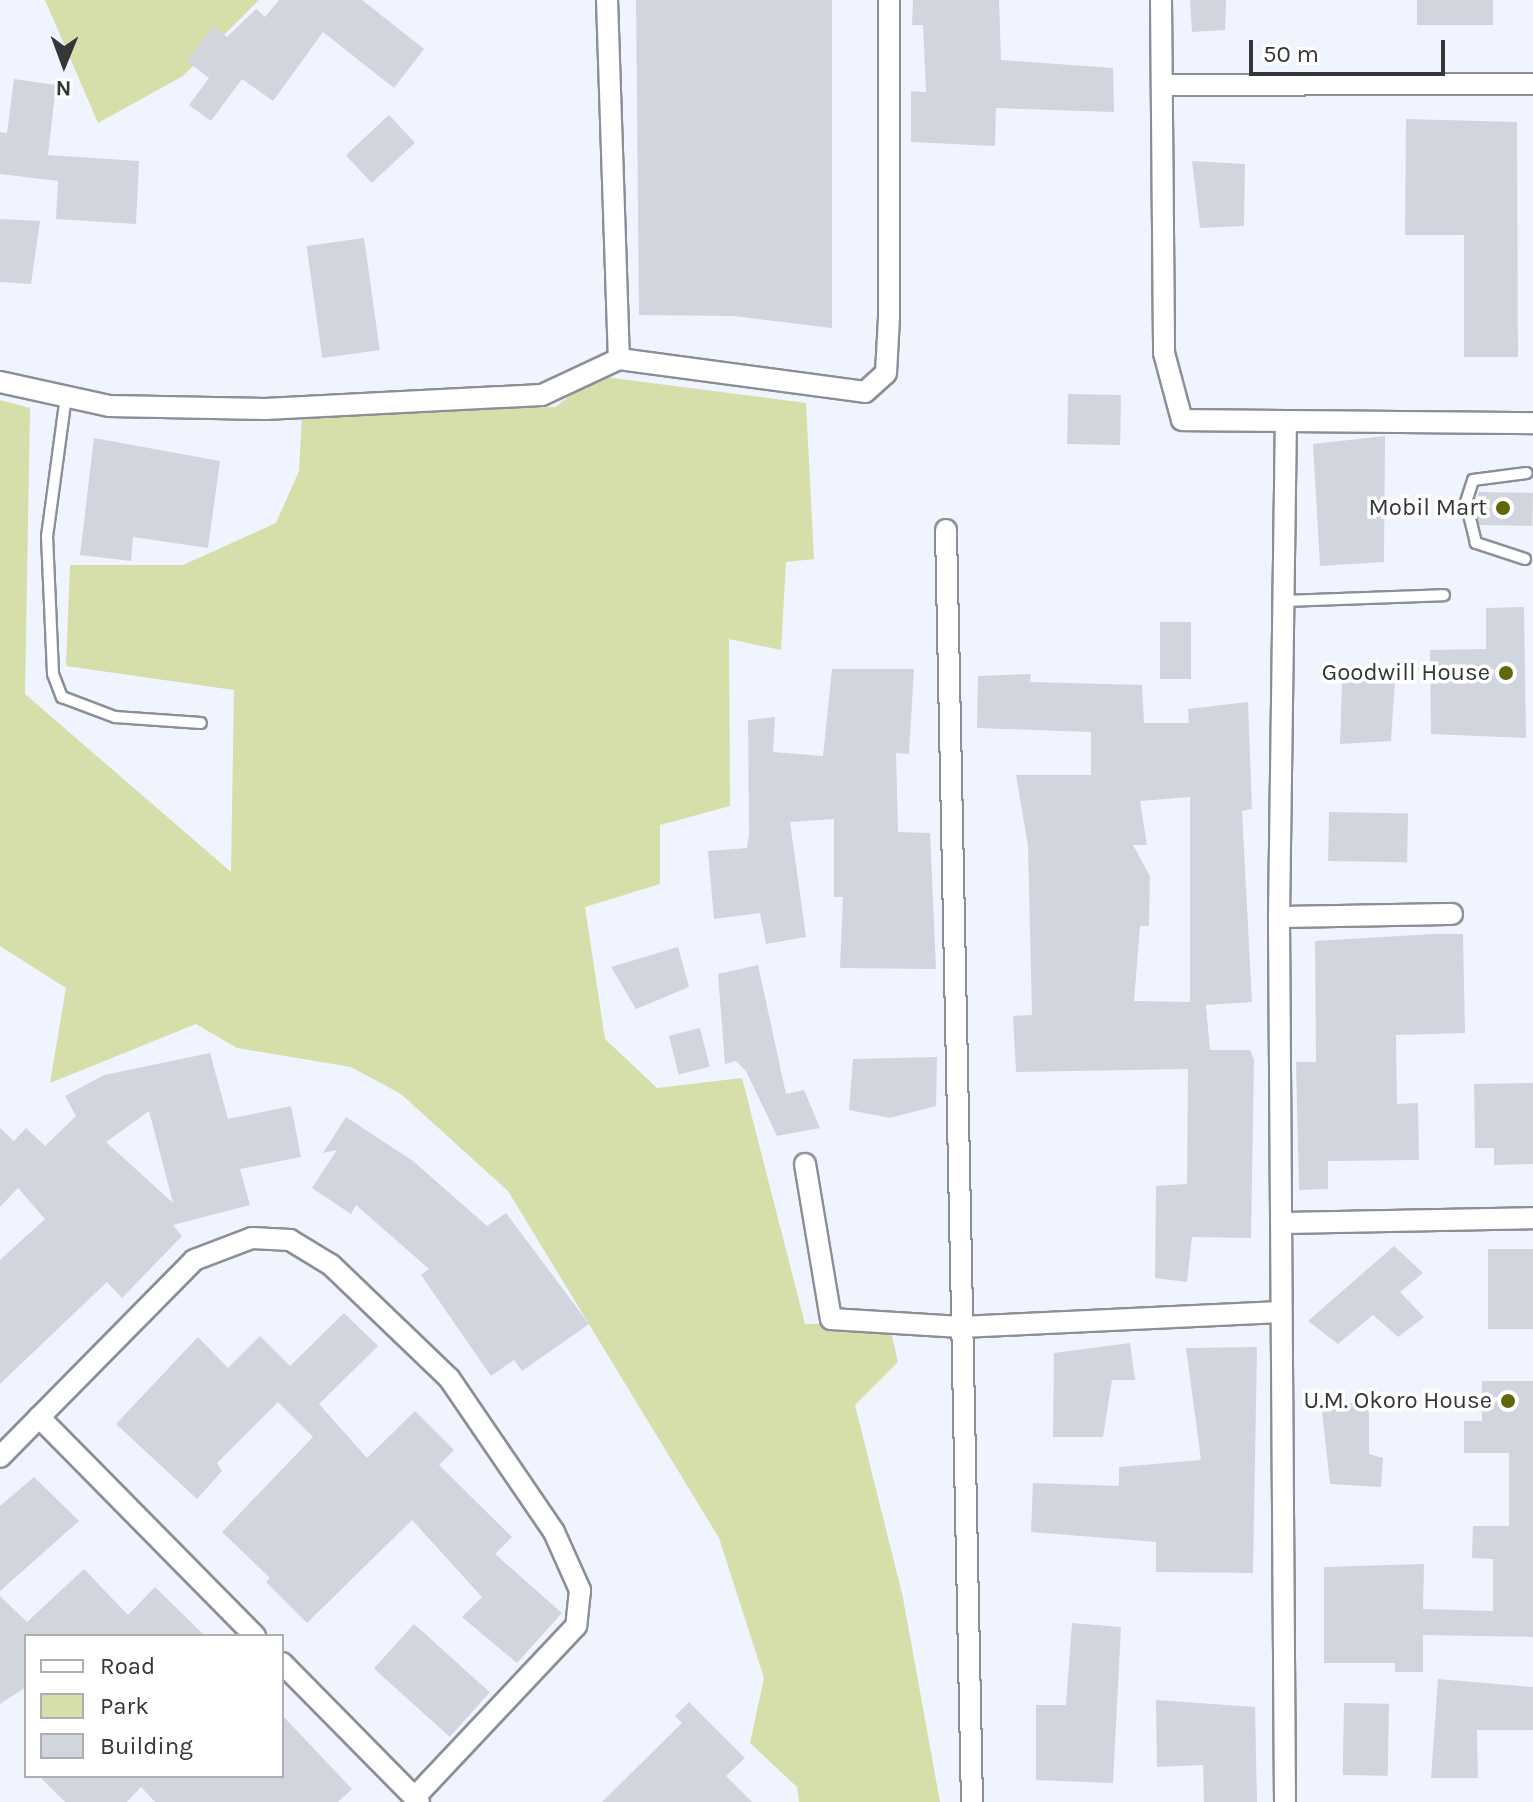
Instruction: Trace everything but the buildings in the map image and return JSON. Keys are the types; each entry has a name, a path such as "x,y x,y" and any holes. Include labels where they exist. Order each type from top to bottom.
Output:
{"street":[{"path":"607,0 619,359"},
{"path":"0,382 66,396 186,410 447,402 542,395 619,359 865,392 886,373 889,0"},
{"path":"1161,0 1168,385 1182,420 1286,425 1533,423"},
{"path":"1162,85 1533,84"},
{"path":"1285,1802 1279,917 1286,425"},
{"path":"946,530 972,1802"},
{"path":"1279,917 1452,914"},
{"path":"805,1164 831,1319 961,1327 1281,1312"},
{"path":"1282,1223 1533,1218"},
{"path":"0,1457 194,1260 252,1238 290,1240 331,1265 449,1378 554,1532 580,1590 576,1626 417,1800 284,1665"},
{"path":"39,1417 253,1634"}],"lane":[{"path":"66,396 47,536 53,674 62,697 115,717 201,723"},
{"path":"1525,559 1476,543 1466,502 1473,480 1527,473"},
{"path":"1283,601 1444,595"}],"green space":[{"path":"45,0 259,0 183,76 98,123"},
{"path":"597,376 806,403 814,559 786,562 781,650 729,639 730,806 660,825 660,884 585,907 605,1039 657,1088 742,1078 805,1324 889,1323 898,1362 855,1405 903,1598 940,1802 799,1802 797,1787 750,1743 764,1678 719,1538 508,1191 401,1094 351,1067 237,1048 196,1024 50,1083 66,988 0,946 0,400 30,408 25,694 231,872 234,690 66,666 70,565 183,565 276,523 299,471 302,415 555,407"}],"place":[{"name":"Mobil Mart","path":"1503,508"},
{"name":"Goodwill House","path":"1506,673"},
{"name":"U.M. Okoro House","path":"1508,1401"}]}
